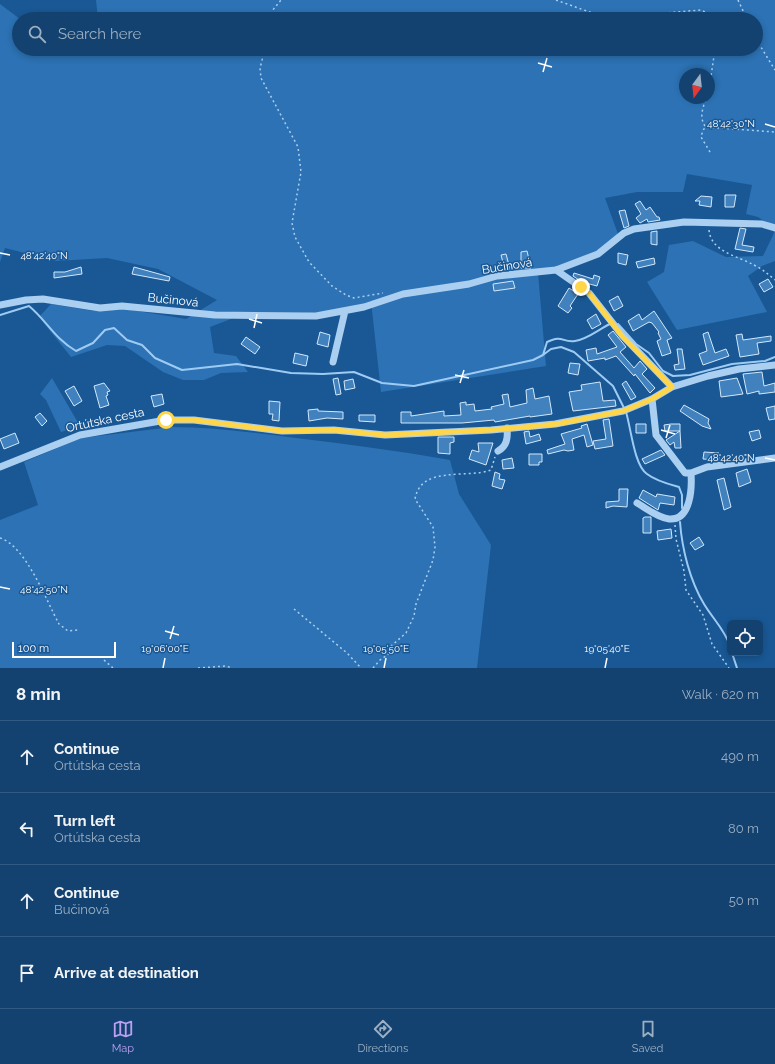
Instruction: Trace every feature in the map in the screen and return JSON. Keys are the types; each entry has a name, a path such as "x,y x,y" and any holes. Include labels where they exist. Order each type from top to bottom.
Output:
{"street":[{"name":"Bučinová","path":"0,305 26,300 43,299 100,308 122,306 215,315 316,316 364,307 403,294 469,284 497,276 556,270 598,254 624,233 634,229 668,224 762,224 775,228"},
{"path":"556,270 589,293 612,324 672,387"},
{"path":"333,362 345,311"},
{"name":"Ortútska cesta","path":"0,467 80,435 166,420 194,420 282,431 334,430 385,435 557,424 625,410 652,399 672,387 739,369 775,365"},
{"path":"652,399 656,435 685,473 691,473 707,467 775,458"},
{"path":"498,451 507,440 507,428"},
{"path":"637,504 667,519 676,517 685,511 688,504 692,482 691,473"}],"path":[{"path":"272,12 281,0"},
{"path":"556,0 589,12"},
{"path":"738,0 744,12"},
{"path":"676,12 700,10 704,12"},
{"path":"763,50 775,70"},
{"path":"263,56 260,68 261,78 298,147 301,172 296,191 292,223 295,237 309,262 332,286 346,295 358,298 387,292"},
{"path":"712,68 714,56"},
{"path":"705,104 702,122 706,127"},
{"path":"710,152 701,137 703,130 706,127 717,126 775,132"},
{"path":"709,224 710,236 715,245 731,255 753,264 775,280"},
{"path":"373,668 380,660 390,653 390,647 406,633 414,616 416,604 433,560 435,547 433,527 415,499 417,488 423,482 437,476 463,475 491,470 498,451"},
{"path":"676,517 676,539 684,571 686,590 703,615 712,644 729,668"},
{"path":"0,538 11,543 23,557 59,624 68,631 78,630"},
{"path":"294,609 347,653 361,668"},
{"path":"104,660 113,668"},
{"path":"198,668 226,666 232,668"}],"shaded area":[{"path":"96,0 775,0 775,228 758,217 746,214 752,185 687,174 683,192 637,192 605,198 618,234 595,256 538,273 546,366 381,392 371,301 337,313 249,312 210,327 214,353 236,356 248,372 221,373 204,380 183,380 163,372 125,346 107,345 71,357 39,317 51,304 94,311 126,309 186,319 217,300 158,269 107,258 56,261 5,248 0,262 0,4 12,13 12,56 763,56 763,12 97,12"},
{"path":"775,231 775,261 762,266 748,276 767,312 677,330 647,282 664,272 669,245 693,241 726,257 763,256"},
{"path":"52,378 80,426 61,432 46,400 40,394"},
{"path":"172,427 250,432 373,448 450,460 459,494 491,545 477,668 0,668 0,520 38,505 24,462 81,438"}],"building":[{"path":"725,195 736,195 734,207 725,207"},
{"path":"701,196 712,197 711,207 699,205 700,201 695,201"},
{"path":"640,201 646,210 650,207 660,220 648,222 647,219 640,223 636,218 641,214 635,204"},
{"path":"625,210 629,226 624,228 619,211"},
{"path":"740,228 746,229 742,245 754,247 753,252 735,249"},
{"path":"657,231 657,245 651,244 651,232"},
{"path":"527,251 531,268 521,268 521,252"},
{"path":"618,253 628,255 626,265 618,263"},
{"path":"506,254 510,269 505,270 501,255"},
{"path":"654,258 655,264 638,268 636,262"},
{"path":"81,267 82,274 54,278 54,272 65,272"},
{"path":"134,267 170,277 169,281 132,274"},
{"path":"574,273 593,279 594,275 600,277 597,286 582,282 573,276"},
{"path":"768,279 773,287 764,292 759,284"},
{"path":"513,281 515,288 494,291 493,284"},
{"path":"569,288 578,294 570,306 572,308 568,313 558,306"},
{"path":"618,296 623,306 614,311 609,301"},
{"path":"654,311 672,338 667,340 671,353 662,356 657,341 661,339 658,333 659,332 652,323 649,322 633,331 628,321 639,314 642,320"},
{"path":"596,314 601,324 592,329 587,320"},
{"path":"613,331 626,347 620,352 634,368 640,361 647,369 642,374 655,388 650,393 635,374 634,376 616,356 605,360 605,358 588,361 586,350 596,348 597,354 617,347 608,335"},
{"path":"320,332 330,335 328,347 317,344"},
{"path":"708,332 715,353 726,349 729,356 703,365 699,354 707,351 703,334"},
{"path":"742,334 743,340 771,336 771,341 757,343 759,354 740,357 736,335"},
{"path":"246,337 260,347 255,354 241,344"},
{"path":"677,349 682,349 685,369 675,370 674,365 679,364"},
{"path":"295,353 308,356 306,366 293,363"},
{"path":"570,363 580,364 578,375 568,373"},
{"path":"762,372 764,386 775,383 775,392 759,394 759,391 747,394 743,374"},
{"path":"338,378 341,394 336,395 333,379"},
{"path":"737,378 743,394 721,397 719,381"},
{"path":"353,379 355,388 345,390 344,381"},
{"path":"626,381 636,397 631,400 622,384"},
{"path":"600,382 603,401 615,400 616,406 573,411 569,392 582,390 581,385"},
{"path":"104,383 110,391 107,392 108,395 106,396 109,405 100,408 94,386"},
{"path":"74,386 82,401 74,406 65,391"},
{"path":"533,388 535,399 549,396 552,414 495,422 494,420 462,423 401,423 401,412 411,412 411,416 444,411 444,416 461,415 460,403 466,402 466,405 474,404 475,411 492,409 491,407 504,404 502,395 508,394 510,407 527,403 526,390"},
{"path":"162,394 164,404 154,407 151,396"},
{"path":"269,401 280,402 279,421 272,420 273,414 269,414"},
{"path":"684,405 709,419 708,423 711,429 702,426 680,411"},
{"path":"775,406 775,419 769,420 766,408"},
{"path":"318,409 318,411 343,412 343,419 327,418 309,421 308,410"},
{"path":"40,413 47,421 42,426 35,417"},
{"path":"359,415 375,415 375,422 359,421"},
{"path":"609,419 613,446 595,449 593,441 606,439 603,420"},
{"path":"587,424 593,445 587,447 584,435 572,439 574,450 564,450 548,454 547,450 565,444 561,434 582,428 581,426"},
{"path":"636,424 646,424 646,433 636,433"},
{"path":"680,424 680,431 665,431 664,425"},
{"path":"759,430 761,438 752,441 749,432"},
{"path":"529,431 530,437 539,434 541,440 526,444 524,432"},
{"path":"680,431 681,448 675,448 674,442 670,445 666,440"},
{"path":"15,433 19,443 4,449 0,439"},
{"path":"438,437 454,437 454,442 450,443 450,454 438,453"},
{"path":"478,443 493,443 486,465 469,459 472,450 479,452"},
{"path":"661,450 665,455 645,464 642,459"},
{"path":"704,452 719,453 719,460 703,459"},
{"path":"529,454 542,454 542,462 539,462 539,465 529,465"},
{"path":"512,458 514,468 503,469 502,460"},
{"path":"747,469 751,482 739,487 736,473"},
{"path":"495,472 500,474 499,479 505,480 502,489 492,486"},
{"path":"724,478 731,507 724,510 717,480"},
{"path":"619,489 628,489 627,507 613,506 606,508 606,502 619,501"},
{"path":"643,490 656,497 657,494 675,497 674,505 660,503 658,510 639,498"},
{"path":"651,517 651,533 643,533 643,518"},
{"path":"671,529 672,538 658,540 657,531"},
{"path":"699,537 704,545 695,550 690,543"}],"waterway":[{"path":"0,315 29,306 62,341 76,351 93,343 105,330 114,328 127,340 142,345 155,358 182,370 237,364 291,373 323,374 354,372 382,383 414,386 533,360 543,355 547,342 556,339 567,341 580,340 610,324"},
{"path":"618,324 636,344 649,353 663,371 673,376 690,375 732,364 765,361 775,357"},
{"path":"543,355 551,349 561,347 574,352 613,386 624,408"},
{"path":"626,412 639,463 647,474 654,479 679,487 682,495 682,508"},
{"path":"680,522 685,554 699,595 727,638"},
{"path":"733,656 737,668"}],"route":[{"path":"166,420 194,420 282,431 334,430 385,435 419,434 458,430 491,430 525,425 557,424 623,411 652,399 672,387 622,336 589,293 581,287"}]}
